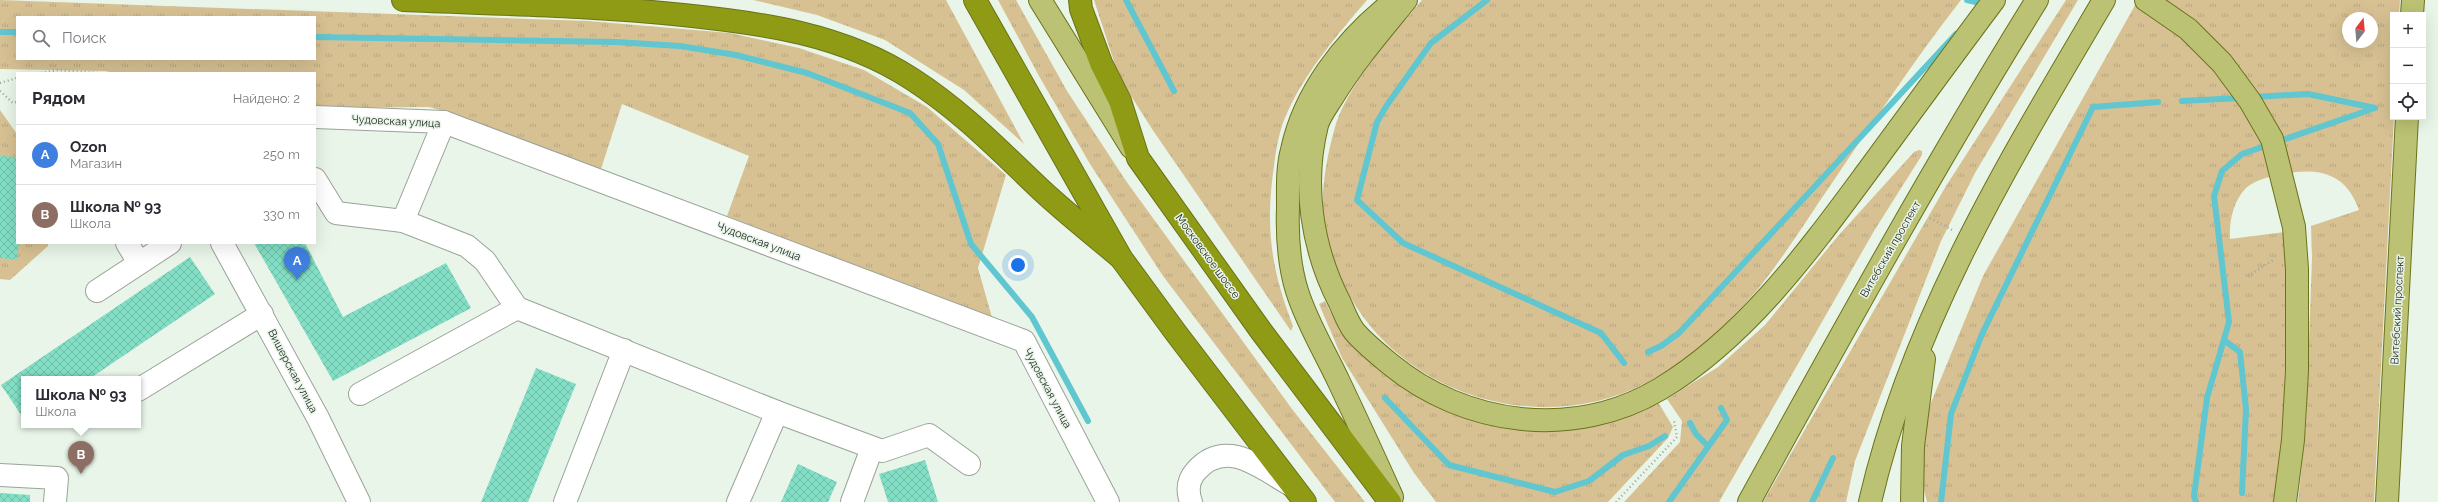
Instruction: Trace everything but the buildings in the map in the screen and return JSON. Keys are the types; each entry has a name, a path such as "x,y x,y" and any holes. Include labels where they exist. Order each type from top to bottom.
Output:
{"highway":[{"path":"403,0 633,10 757,23 817,36 869,56 910,77 943,100 986,135 1037,186 1121,258"},
{"path":"975,0 1121,258 1304,502"},
{"path":"1080,0 1081,9 1101,64 1120,101 1138,158"},
{"name":"Московское шоссе","path":"1138,158 1261,331 1390,502"}],"main road":[{"name":"Московское шоссе","path":"1040,0 1138,158"},
{"path":"1395,502 1311,326 1297,291 1287,233 1291,150 1314,94 1342,51 1362,27 1396,0"},
{"path":"1406,0 1354,62 1318,121 1312,153 1311,195 1314,230 1328,281 1354,330 1373,351 1402,374 1434,395 1461,406 1495,415 1540,420 1603,413 1629,404 1658,390 1705,359 1762,304 1826,227 1994,0"},
{"name":"Витебский проспект","path":"1749,502 1850,318 1993,70 2037,0"},
{"path":"1870,502 1892,417 1928,326 2002,175 2104,0"},
{"path":"2146,0 2188,29 2222,63 2250,100 2272,139 2294,227 2297,371 2293,440 2285,502"},
{"path":"2412,12 2413,0"},
{"name":"Витебский проспект","path":"2387,502 2407,120"},
{"path":"1912,502 1912,446 1928,326"}],"street":[{"name":"Чудовская улица","path":"316,117 444,122 1024,341 1108,502"},
{"path":"403,221 444,122"},
{"path":"316,181 336,213 403,221 467,246 485,261 517,308 872,448 882,451 929,435 969,464"},
{"path":"128,244 139,263"},
{"path":"97,291 168,244"},
{"name":"Вишерская улица","path":"223,244 318,418 359,502"},
{"path":"360,394 517,308"},
{"path":"141,388 262,314"},
{"path":"565,502 624,350"},
{"path":"738,502 778,412"},
{"path":"852,502 872,448"},
{"path":"1191,502 1188,492 1192,477 1204,462 1216,456 1230,454 1253,464 1291,485"},
{"path":"0,475 57,478 55,502"}],"path":[{"path":"47,72 58,70 85,72"},
{"path":"0,83 16,78"},
{"path":"0,91 13,103 16,102"},
{"path":"1928,217 1947,228"},
{"path":"2248,276 2281,255"},
{"path":"1616,502 1677,437 1674,422"}],"green space":[{"path":"0,0 588,21 730,33 799,48 864,70 927,107 1006,175 978,268 993,321 727,216 749,156 622,104 601,169 460,116 429,107 316,108 316,72 0,69"},
{"path":"753,0 946,0 1024,144 964,90 885,40 817,15"},
{"path":"998,0 1016,0 1067,91 1126,181 1292,409 1365,502 1335,502 1163,276 1090,164 1039,76"},
{"path":"1094,0 1367,0 1334,39 1304,81 1285,117 1279,138 1271,188 1270,228 1279,286 1293,326 1291,331 1152,129 1119,77"},
{"path":"1422,0 1961,0 1895,90 1765,280 1740,309 1694,351 1662,374 1646,383 1604,399 1561,407 1517,405 1474,396 1434,379 1398,354 1368,323 1344,285 1331,256 1324,224 1323,189 1328,154 1340,114 1348,97 1371,62"},
{"path":"2066,0 2078,0 1975,173 1941,241 1855,461 1846,502 1763,502 1946,186"},
{"path":"2138,0 2400,0 2399,12 2390,12 2390,120 2394,120 2374,502 2298,502 2306,424 2312,258 2311,226 2359,210 2347,188 2330,176 2319,173 2308,171 2283,174 2263,179 2250,185 2242,193 2235,205 2230,226 2230,239 2285,232 2290,340 2278,502 1927,502 1922,482 1920,442 1928,410 1983,276"},
{"path":"0,110 16,133 16,244 48,244 48,246 10,280 0,279"},
{"path":"1919,150 1922,151 1922,155 1874,231 1719,502 1624,502 1680,442 1682,421 1667,399 1718,367 1765,325 1838,236 1914,152"},
{"path":"1325,301 1340,331 1368,360 1404,388 1430,404 1470,420 1507,427 1601,423 1635,414 1658,402 1673,427 1668,438 1608,502 1436,502 1414,473 1342,358 1319,304"}],"waterway":[{"path":"1126,0 1174,91"},
{"path":"1487,0 1431,43 1387,105 1377,122 1357,200 1403,243 1601,333 1624,363"},
{"path":"1967,0 1984,4"},
{"path":"0,32 16,32"},
{"path":"1648,352 1661,346 1679,333 1956,34"},
{"path":"316,37 616,42 680,46 736,55 807,73 910,113 938,144 971,244 1032,317 1088,421"},
{"path":"2196,502 2194,496 2207,398 2229,322 2214,196 2222,171 2242,154 2375,108 2308,94 2252,97"},
{"path":"2182,101 2241,98"},
{"path":"1941,502 1951,414 1982,334 2093,107 2158,102"},
{"path":"2224,340 2240,352 2246,409 2242,493"},
{"path":"1385,398 1449,465 1555,492 1589,481 1623,455 1649,446 1665,436"},
{"path":"1669,502 1727,420 1721,408"},
{"path":"1690,423 1696,434 1708,446"},
{"path":"1812,502 1833,458"}],"place":[{"name":"Ozon","path":"297,280"},
{"name":"Школа № 93","path":"81,474"}]}
